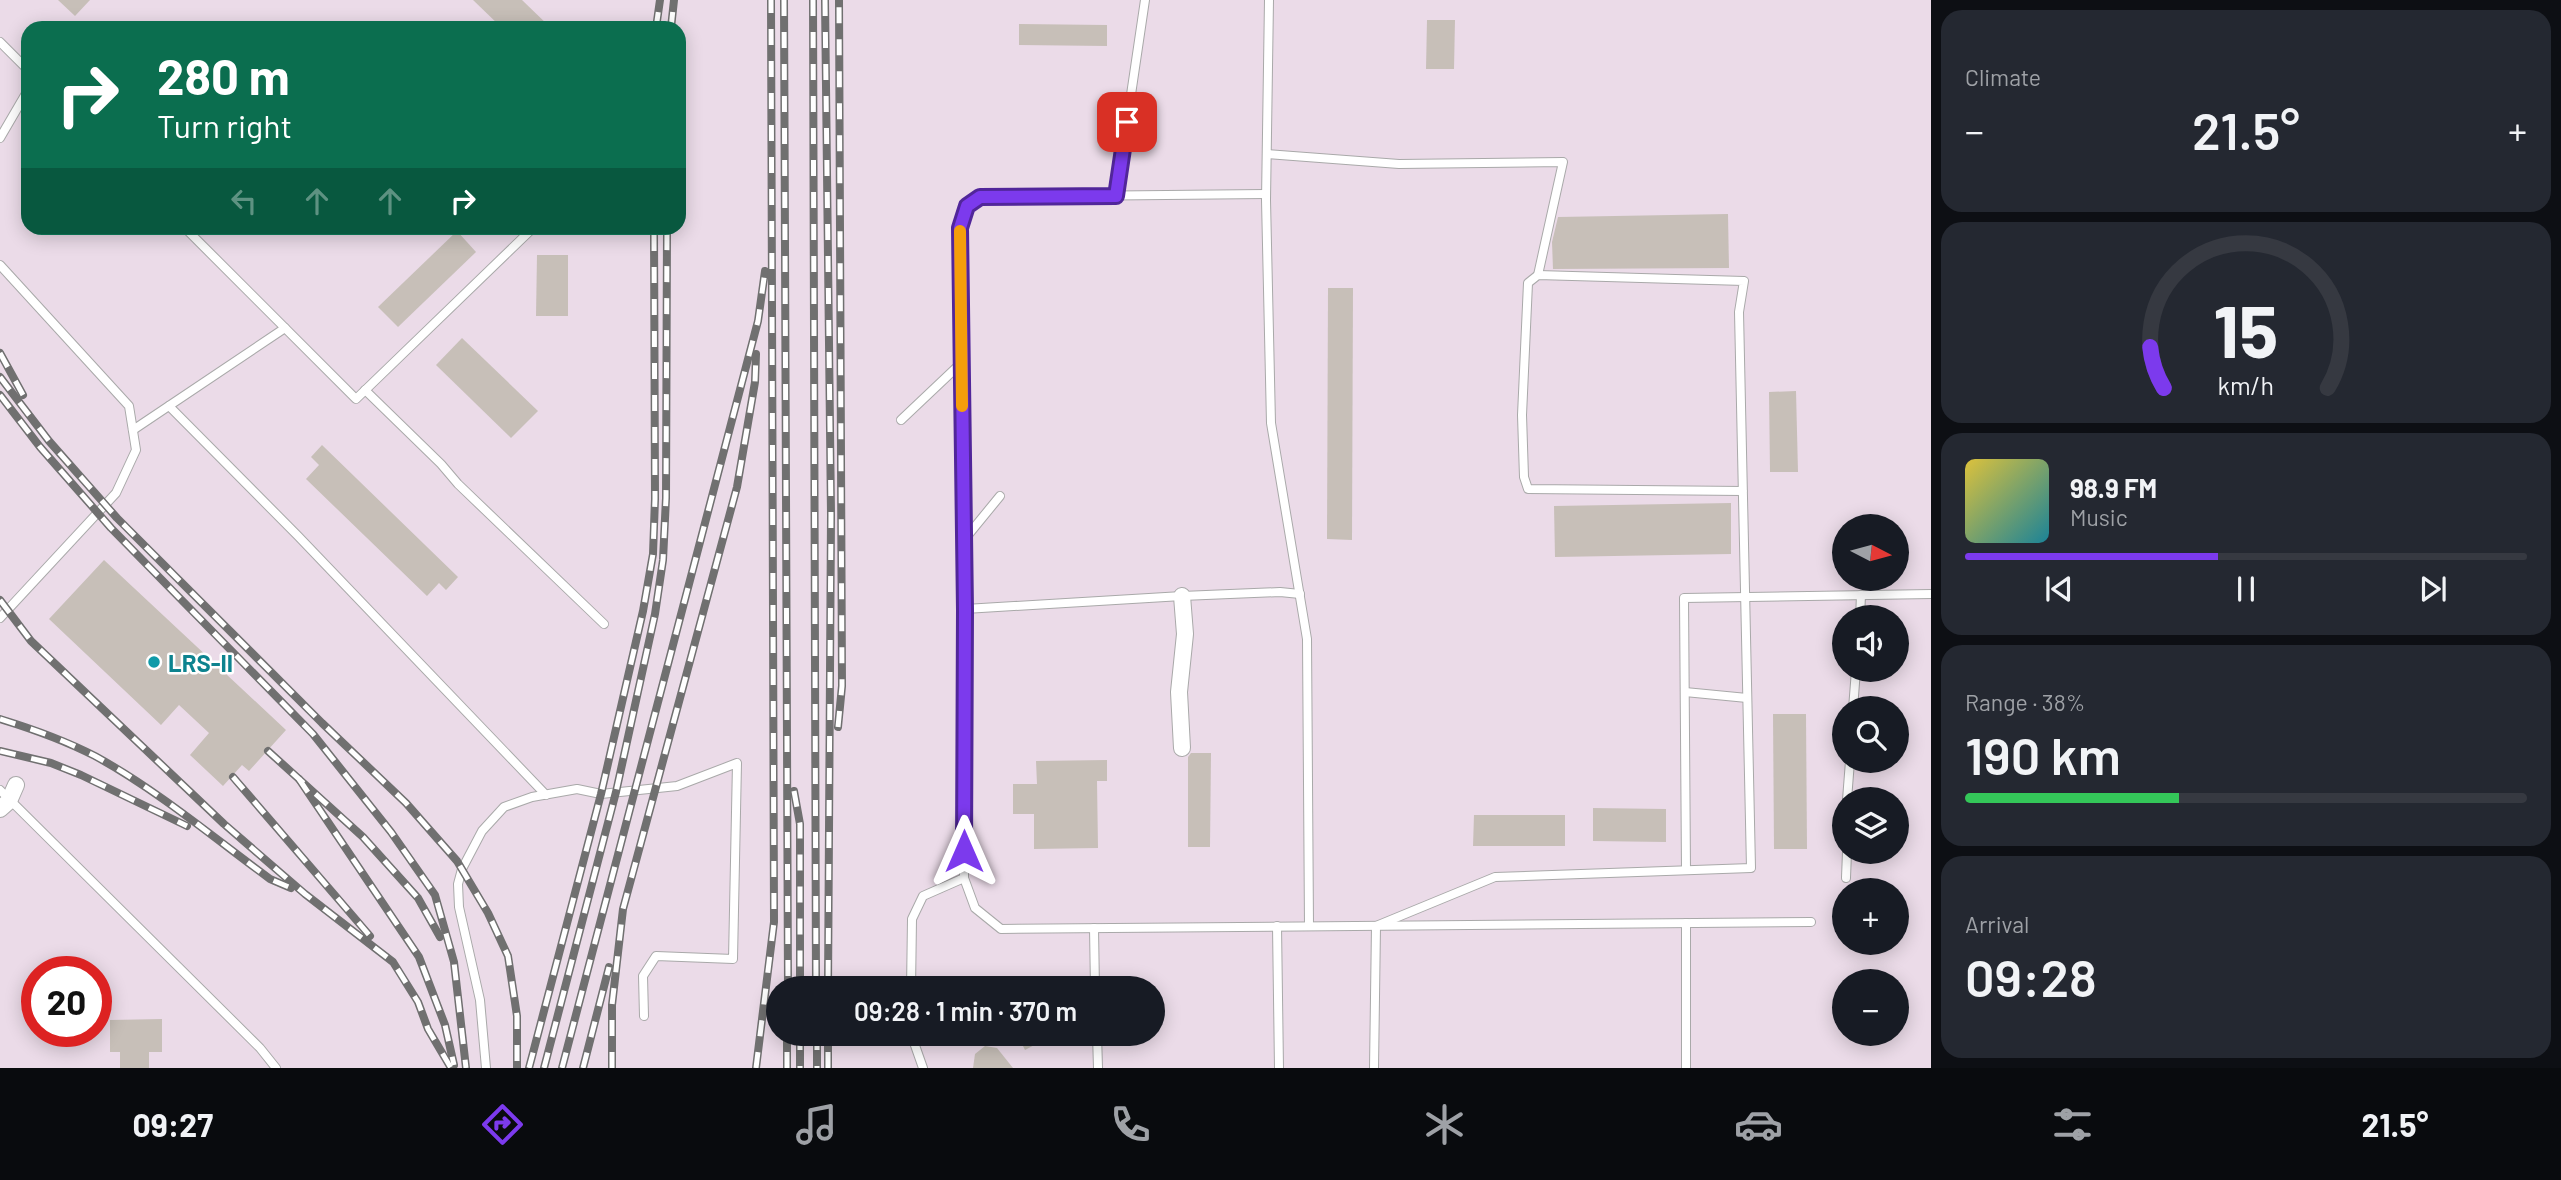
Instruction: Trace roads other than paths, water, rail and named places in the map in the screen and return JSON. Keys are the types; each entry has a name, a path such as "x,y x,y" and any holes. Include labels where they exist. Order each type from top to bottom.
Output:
{"street":[{"path":"1182,596 1185,634 1179,692 1182,748"},
{"path":"3,800 16,785"}],"lane":[{"path":"1116,196 1145,0"},
{"path":"1269,0 1266,194 1271,424 1307,639 1309,926"},
{"path":"0,42 21,63"},
{"path":"0,138 21,102"},
{"path":"1267,154 1399,164 1563,162 1538,275 1528,283 1522,415 1524,477 1528,489 1743,491"},
{"path":"1266,194 980,197 967,206 960,228 965,610 964,878 975,908 1001,929 1811,922"},
{"path":"192,235 355,399 526,235"},
{"path":"0,265 129,406 136,450 116,493 0,618"},
{"path":"1376,926 1495,877 1751,868 1739,312 1744,281 1538,275"},
{"path":"133,430 285,328"},
{"path":"901,419 957,367 962,358"},
{"path":"365,390 458,484 604,624"},
{"path":"169,406 546,794"},
{"path":"964,540 1000,496"},
{"path":"965,610 1182,596 1280,592 1300,594"},
{"path":"1686,870 1684,598 1931,594"},
{"path":"1861,595 1861,605"},
{"path":"1685,692 1747,698"},
{"path":"486,1068 480,1000 459,907 458,884 462,869 482,831 504,807 532,797 577,789 601,793 666,788 737,763 733,959 656,956 643,976 644,1016"},
{"path":"3,800 260,1048 276,1068"},
{"path":"1846,877 1847,864"},
{"path":"911,976 912,919 923,896 964,878"},
{"path":"1686,923 1686,1068"},
{"path":"1277,926 1279,1068"},
{"path":"1374,1068 1376,926"},
{"path":"1094,928 1095,976"},
{"path":"915,1046 923,1068"},
{"path":"1097,1046 1098,1068"}],"railway":[{"path":"657,21 660,0"},
{"path":"672,21 674,0"},
{"path":"756,1068 774,922 771,0"},
{"path":"784,0 788,976"},
{"path":"813,0 816,976"},
{"path":"825,0 831,515 828,976"},
{"path":"838,727 842,686 839,0"},
{"path":"529,1068 601,794 643,611 653,554 654,235"},
{"path":"544,1068 616,792 655,614 663,560 666,498 667,235"},
{"path":"562,1068 758,321 765,271"},
{"path":"0,353 23,395"},
{"path":"612,1068 612,1005 623,909 737,487 755,382 756,354"},
{"path":"0,377 49,441 117,518 406,803 457,861 488,913 508,956 517,1016 517,1068"},
{"path":"0,395 40,447 111,528 313,734 391,832 435,895 454,962 466,1068"},
{"path":"0,600 31,641 224,824 305,894 393,962 418,1002 428,1029 451,1068"},
{"path":"0,719 72,745 118,769 184,814 270,879 291,888"},
{"path":"0,751 51,763 81,775 187,826"},
{"path":"268,751 363,837 418,898 440,937"},
{"path":"233,777 370,936"},
{"path":"299,779 419,957 445,1025 454,1065"},
{"path":"794,791 800,824 800,976"},
{"path":"583,1068 609,967"},
{"path":"787,1046 787,1068"},
{"path":"800,1046 800,1068"},
{"path":"817,1046 817,1068"},
{"path":"828,1046 828,1068"}],"place":[{"name":"LRS-II","path":"154,662"}]}
